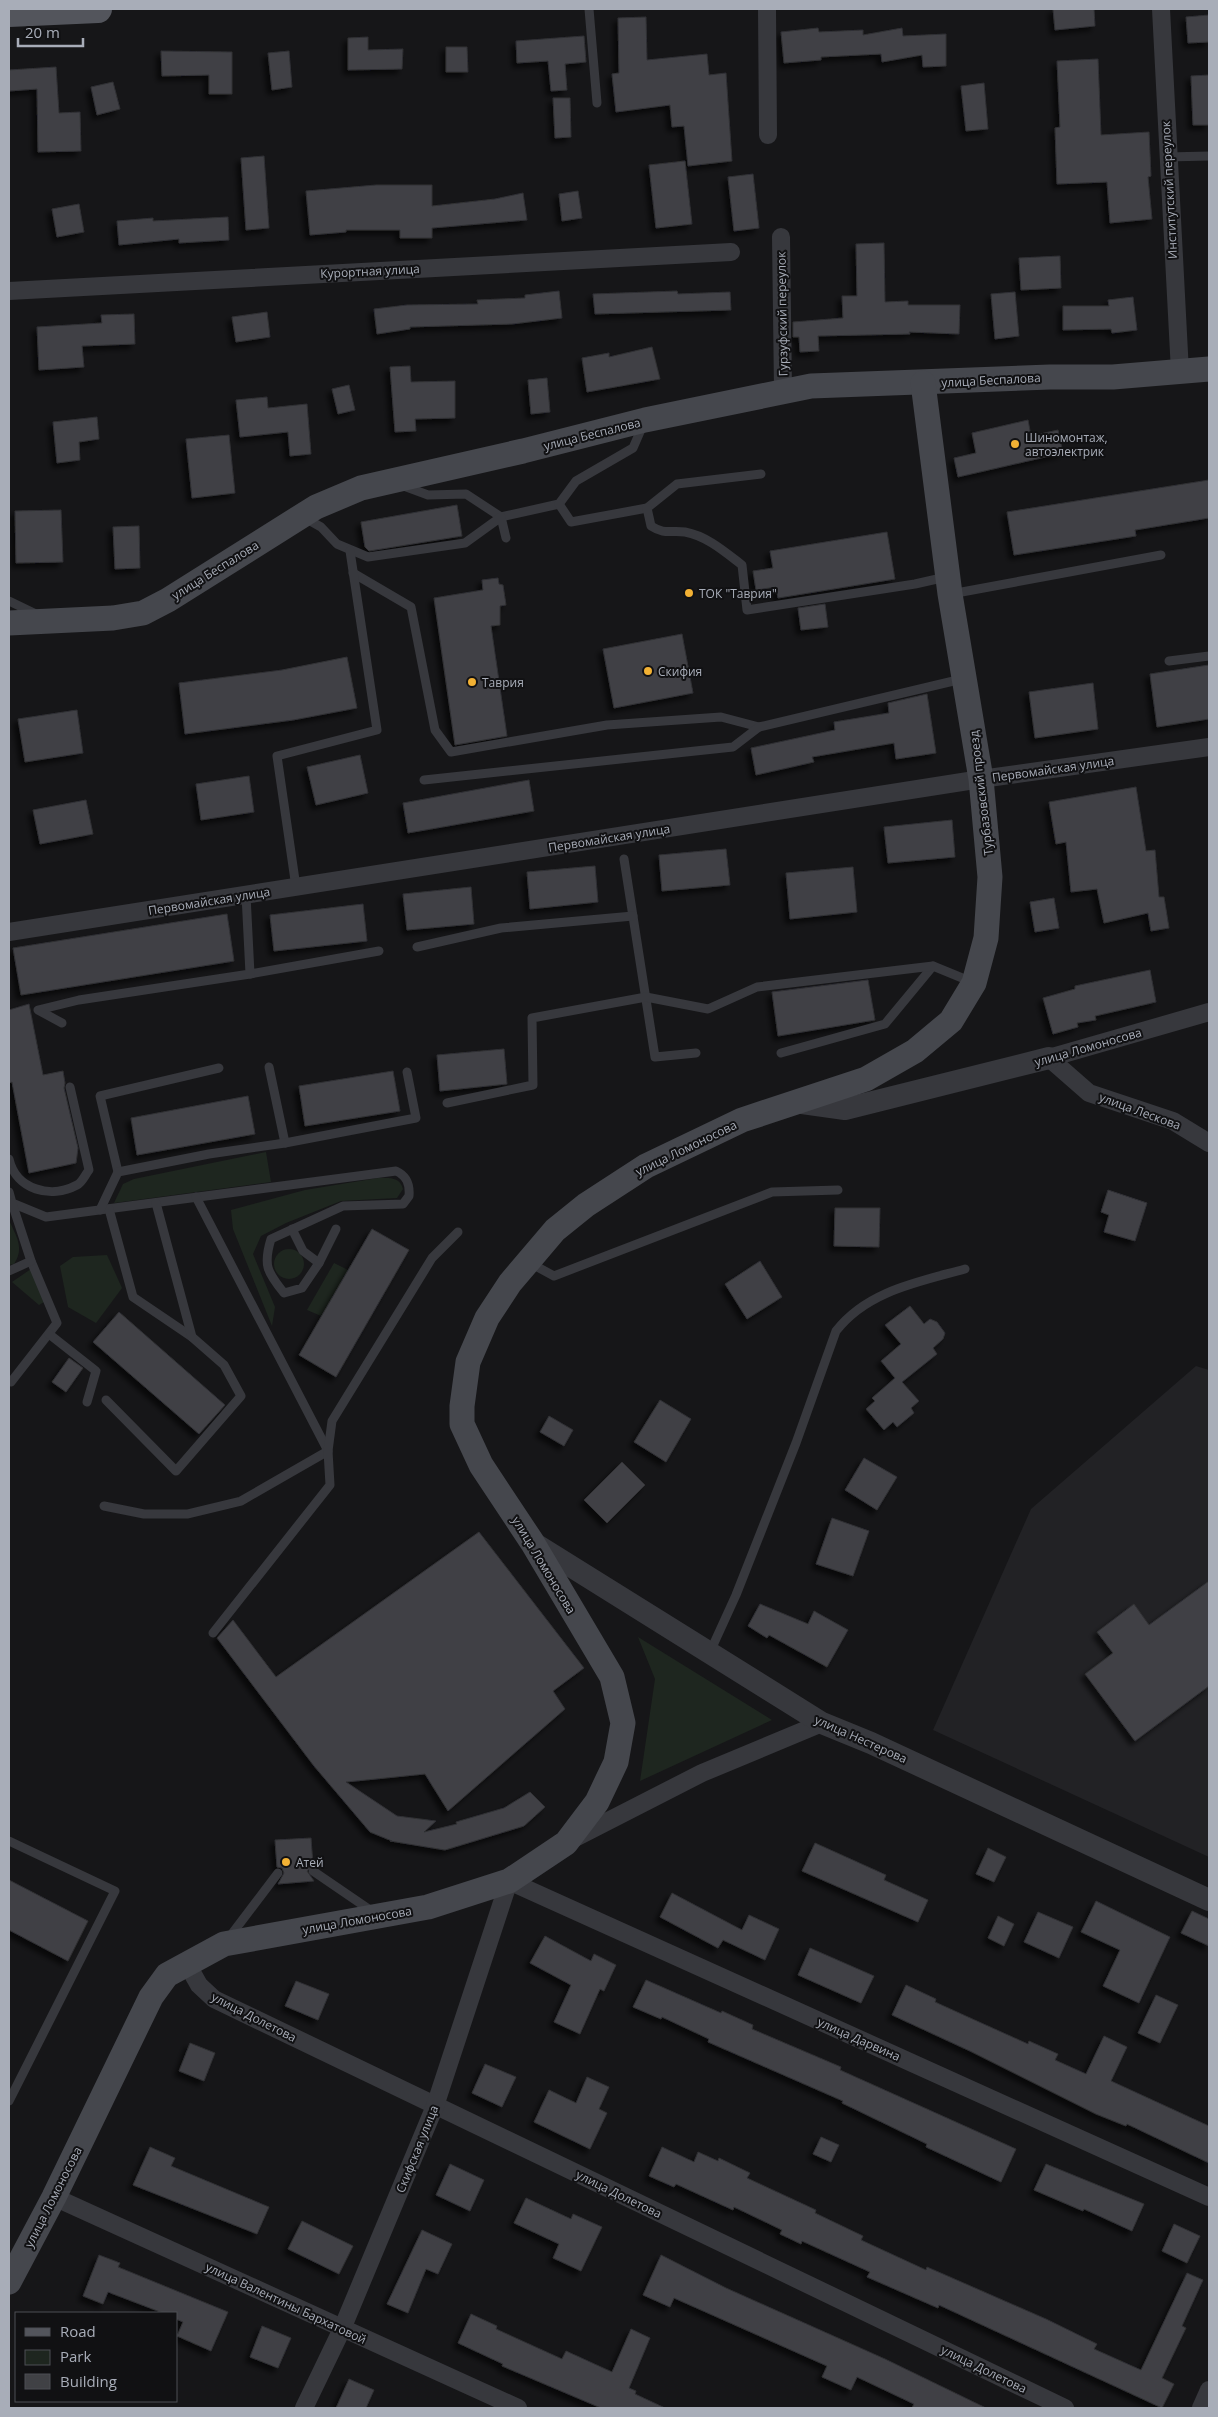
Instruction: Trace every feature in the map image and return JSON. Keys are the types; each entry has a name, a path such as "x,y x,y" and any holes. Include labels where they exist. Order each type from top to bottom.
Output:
{"main road":[{"path":"9,13 98,9"},
{"name":"улица Беспалова","path":"9,623 113,618 143,613 168,600 301,516 340,497 392,481 646,420 783,390 811,386 1050,377 1113,377 1209,370"},
{"name":"Турбазовский проезд","path":"795,1102 866,1078 915,1051 951,1022 974,982 986,938 990,878 981,779 950,585 923,383"},
{"name":"улица Ломоносова","path":"9,2282 54,2197 151,1998 167,1975 186,1962 224,1944 428,1907 509,1882 566,1843 601,1794 616,1762 623,1723 612,1677 532,1542 480,1465 462,1424 462,1406 468,1362 487,1318 527,1261 555,1230 586,1205 646,1166 742,1120 795,1102"}],"street":[{"path":"767,9 768,135"},
{"name":"Институтский переулок","path":"1161,9 1167,157 1180,372"},
{"name":"Гурзуфский переулок","path":"781,237 783,390"},
{"name":"Курортная улица","path":"9,291 731,252"},
{"name":"Первомайская улица","path":"9,932 981,779 1209,748"},
{"name":"улица Ломоносова","path":"795,1102 845,1109 1049,1058 1209,1012"},
{"name":"улица Лескова","path":"1049,1058 1089,1093 1172,1121 1208,1140"},
{"name":"улица Нестерова","path":"532,1542 822,1723 871,1743 1209,1900"},
{"path":"566,1843 702,1773 822,1723"},
{"name":"Скифская улица","path":"304,2408 342,2329 435,2106 509,1882"},
{"name":"улица Дарвина","path":"509,1882 1209,2197"},
{"name":"улица Долетова","path":"186,1962 199,1985 214,1998 1065,2408"},
{"name":"улица Валентины Бархатовой","path":"54,2197 518,2408"},
{"path":"1201,2408 1209,2390"}],"lane":[{"path":"589,9 597,103"},
{"path":"1167,157 1209,156"},
{"path":"301,516 321,526 337,544 368,557 464,543 501,517 559,504 576,481 633,448 646,420"},
{"path":"559,504 571,522 647,508 677,484 761,474"},
{"path":"392,481 428,495 466,494 501,517 506,538"},
{"path":"647,508 651,526 661,532 686,532 710,542 742,565 747,610 915,584 950,585 1161,555"},
{"path":"296,887 277,756 377,730 350,551"},
{"path":"353,573 411,607 435,730 451,752 607,725 721,717 759,727"},
{"path":"9,601 50,620"},
{"path":"1169,660 1209,656"},
{"path":"424,780 733,747 759,727 964,678"},
{"path":"624,859 655,1057 696,1053"},
{"path":"246,895 250,974"},
{"path":"417,947 501,928 633,916"},
{"path":"62,1023 38,1010 79,1000 250,974 379,951"},
{"path":"781,1053 885,1024 934,966"},
{"path":"447,1103 533,1085 532,1018 646,997 708,1010 757,987 934,966 974,982"},
{"path":"269,1067 285,1143"},
{"path":"106,1400 176,1471 241,1396 224,1365 192,1337 133,1297 105,1209 118,1172 100,1096 219,1068"},
{"path":"118,1172 416,1118 407,1072"},
{"path":"9,1159 11,1169 26,1186 52,1193 79,1185 89,1170 70,1087"},
{"path":"10,1203 46,1217 396,1171 403,1174 407,1180 409,1196 403,1204 344,1206 271,1238 265,1257 269,1275 284,1294 302,1288 319,1264 336,1229"},
{"path":"527,1261 554,1276 772,1192 838,1190"},
{"path":"9,1192 10,1203 31,1261 58,1323 11,1382 9,1380"},
{"path":"196,1197 328,1451"},
{"path":"156,1203 192,1337"},
{"path":"292,1229 303,1252 319,1264"},
{"path":"213,1633 330,1485 328,1451 332,1421 432,1258 458,1232"},
{"path":"9,1271 31,1261"},
{"path":"710,1653 736,1595 796,1443 836,1331 846,1318 868,1301 895,1289 965,1269"},
{"path":"49,1334 96,1371 87,1402"},
{"path":"104,1506 144,1514 186,1514 241,1501 328,1451"},
{"path":"9,1841 115,1891 9,2101"},
{"path":"313,1871 379,1916"},
{"path":"224,1944 278,1873"}],"shaded area":[{"path":"1196,1366 1209,1370 1209,1857 933,1730 1031,1509"}],"green space":[{"path":"266,1152 271,1182 114,1203 123,1184 134,1179"},
{"path":"378,1178 393,1179 399,1182 403,1189 397,1198 341,1201 286,1223 261,1236 253,1254 275,1307 272,1326 233,1229 231,1210 305,1190"},
{"path":"9,1220 17,1237 19,1253 14,1264 9,1265"},
{"path":"289,1249 300,1253 304,1264 300,1275 289,1279 278,1275 274,1264 278,1253"},
{"path":"107,1255 122,1288 96,1323 68,1307 60,1266 73,1257"},
{"path":"334,1263 348,1270 321,1316 307,1310"},
{"path":"31,1269 44,1302 39,1305 12,1282"},
{"path":"638,1637 772,1720 640,1781 655,1679"}],"building":[{"path":"1053,9 1094,9 1095,26 1055,30"},
{"path":"1209,15 1209,42 1188,43 1186,17"},
{"path":"646,17 647,60 707,54 709,75 726,73 732,161 688,166 684,126 672,127 670,105 616,112 612,74 619,73 618,18"},
{"path":"818,28 819,32 863,30 863,35 902,28 903,36 946,34 946,66 923,67 922,55 882,62 881,54 821,57 821,60 784,63 781,32"},
{"path":"584,36 586,62 565,64 567,90 551,91 548,61 517,63 516,41"},
{"path":"368,37 368,50 403,49 402,69 348,70 348,38"},
{"path":"446,47 467,47 468,72 446,72"},
{"path":"161,51 232,52 232,94 209,94 209,75 162,76"},
{"path":"289,51 292,87 272,90 268,53"},
{"path":"1098,59 1101,135 1149,132 1151,176 1148,177 1152,219 1110,223 1107,182 1057,184 1055,128 1060,127 1057,61"},
{"path":"56,67 59,113 80,112 81,151 38,152 37,89 9,91 9,70"},
{"path":"1209,75 1209,125 1193,125 1191,76"},
{"path":"113,82 120,109 97,115 91,87"},
{"path":"984,83 988,129 966,131 961,86"},
{"path":"553,98 570,98 571,137 555,138"},
{"path":"264,156 269,228 246,230 241,158"},
{"path":"685,161 692,224 656,228 649,165"},
{"path":"753,174 759,228 734,231 728,177"},
{"path":"376,185 432,185 432,206 495,199 523,193 527,220 432,228 432,238 400,238 400,230 346,230 346,232 310,235 306,191"},
{"path":"578,191 582,218 562,221 559,194"},
{"path":"79,204 84,232 57,237 52,209"},
{"path":"228,217 229,240 179,243 179,239 119,245 117,221 153,218 153,221"},
{"path":"884,243 885,302 908,301 908,305 960,305 959,334 909,332 910,334 818,336 819,351 800,352 799,337 793,337 793,322 843,318 842,296 857,296 856,244"},
{"path":"1060,256 1061,288 1021,290 1019,258"},
{"path":"559,291 562,318 512,324 410,327 410,329 377,334 374,309 407,305 478,304 477,300 525,298 525,295"},
{"path":"677,291 678,294 730,292 731,310 595,314 593,294"},
{"path":"1015,292 1019,336 995,339 991,294"},
{"path":"1133,297 1137,330 1112,333 1111,329 1063,330 1063,306 1109,306 1108,300"},
{"path":"267,312 270,337 236,342 232,317"},
{"path":"134,314 135,344 82,346 84,367 39,370 37,327 102,323 101,315"},
{"path":"652,347 660,379 587,392 582,358 609,353 609,357"},
{"path":"410,366 411,382 455,381 455,418 415,419 416,431 395,432 390,367"},
{"path":"547,378 550,412 531,414 528,380"},
{"path":"349,385 355,410 338,414 332,389"},
{"path":"267,397 268,408 307,404 311,454 290,456 288,432 240,437 236,400"},
{"path":"97,417 99,439 79,442 80,460 57,463 53,422"},
{"path":"1028,420 1031,436 1058,430 1063,453 958,477 954,458 976,453 972,433"},
{"path":"229,435 235,493 192,498 186,439"},
{"path":"1209,480 1209,518 1135,530 1136,536 1014,555 1007,512"},
{"path":"457,505 462,536 369,551 365,547 361,522"},
{"path":"61,510 63,562 16,563 15,511"},
{"path":"139,526 140,568 115,569 113,527"},
{"path":"887,532 895,579 778,598 776,587 756,590 753,571 773,568 770,551"},
{"name":"Таврия","path":"498,578 499,584 503,585 506,605 500,606 500,625 491,626 507,736 455,745 434,598 483,590 482,580"},
{"path":"825,604 828,627 801,630 798,608"},
{"name":"Скифия","path":"682,634 693,693 614,708 603,649"},
{"path":"347,657 357,708 293,720 185,734 179,683 282,670"},
{"path":"1209,665 1209,719 1157,727 1150,674"},
{"path":"1093,683 1098,729 1035,738 1029,692"},
{"path":"927,694 936,753 896,759 894,743 812,757 814,762 756,775 751,748 835,730 834,722 889,713 888,703"},
{"path":"77,710 83,753 25,762 18,719"},
{"path":"360,755 368,793 316,805 307,767"},
{"path":"249,776 254,812 201,820 196,784"},
{"path":"529,780 534,811 408,833 403,803"},
{"path":"1136,787 1146,851 1155,850 1159,897 1164,897 1169,928 1151,931 1148,913 1104,923 1097,889 1071,892 1066,842 1056,844 1049,802"},
{"path":"86,800 93,834 40,844 33,810"},
{"path":"952,820 955,857 888,863 884,827"},
{"path":"726,849 730,885 662,891 659,855"},
{"path":"595,866 598,902 530,909 527,872"},
{"path":"853,867 857,912 790,919 786,873"},
{"path":"471,887 474,924 407,930 403,894"},
{"path":"1054,898 1059,928 1035,932 1030,902"},
{"path":"363,904 367,941 274,951 270,915"},
{"path":"227,914 234,961 21,995 13,948"},
{"path":"1150,970 1156,1002 1095,1016 1096,1020 1077,1023 1078,1027 1053,1034 1043,998 1075,989 1075,986"},
{"path":"868,980 875,1020 778,1036 772,992"},
{"path":"29,1004 43,1075 63,1071 64,1088 78,1148 76,1163 29,1173 12,1082 9,1083 9,1010"},
{"path":"504,1049 507,1084 440,1091 437,1055"},
{"path":"393,1071 400,1111 305,1126 299,1086"},
{"path":"248,1096 255,1134 137,1155 131,1118"},
{"path":"1108,1190 1147,1203 1135,1241 1104,1232 1109,1215 1101,1212"},
{"path":"835,1208 880,1208 879,1247 834,1246"},
{"path":"372,1229 409,1250 336,1377 299,1355"},
{"path":"760,1261 782,1297 747,1319 725,1284"},
{"path":"910,1306 924,1324 930,1319 937,1322 945,1333 943,1339 933,1348 937,1354 902,1382 919,1401 911,1408 914,1413 897,1427 893,1422 884,1430 866,1409 875,1401 872,1398 895,1378 881,1361 901,1344 885,1325"},
{"path":"119,1312 225,1405 199,1434 93,1342"},
{"path":"69,1358 83,1368 66,1392 52,1382"},
{"path":"660,1400 691,1419 666,1462 634,1442"},
{"path":"549,1416 573,1430 564,1446 540,1432"},
{"path":"864,1458 897,1477 877,1510 845,1490"},
{"path":"622,1462 645,1485 607,1523 584,1500"},
{"path":"832,1518 869,1531 853,1576 816,1564"},
{"path":"479,1532 584,1668 553,1691 565,1709 448,1811 425,1774 346,1782 397,1816 436,1821 424,1832 457,1824 456,1822 504,1808 530,1792 545,1807 524,1826 445,1850 390,1841 392,1841 370,1832 314,1766 217,1638 233,1620 276,1677"},
{"path":"1209,1581 1209,1686 1135,1741 1085,1674 1113,1653 1097,1632 1134,1604 1149,1625"},
{"path":"760,1604 808,1624 814,1611 848,1630 827,1667 769,1635 767,1638 748,1626"},
{"path":"311,1838 313,1865 307,1871 314,1881 278,1884 284,1873 282,1868 277,1867 275,1840"},
{"path":"815,1843 886,1875 884,1880 928,1900 918,1922 802,1871"},
{"path":"988,1848 1006,1857 994,1882 976,1874"},
{"path":"9,1880 88,1921 68,1961 9,1930"},
{"path":"672,1893 742,1930 749,1915 779,1929 765,1960 723,1940 718,1948 660,1917"},
{"path":"1096,1901 1170,1937 1139,2003 1103,1986 1120,1950 1081,1932"},
{"path":"1192,1911 1209,1919 1209,1946 1181,1933"},
{"path":"1038,1912 1073,1927 1059,1958 1024,1942"},
{"path":"998,1916 1014,1924 1004,1946 988,1938"},
{"path":"545,1936 591,1961 594,1954 616,1965 604,1991 600,1989 580,2034 554,2022 571,1985 530,1963"},
{"path":"810,1948 874,1976 861,2003 798,1975"},
{"path":"646,1980 753,2025 752,2029 841,2067 840,2070 1016,2149 1001,2182 926,2147 927,2144 842,2103 843,2101 708,2042 709,2039 662,2017 661,2019 633,2007"},
{"path":"296,1981 329,1994 318,2020 285,2006"},
{"path":"906,1985 936,1999 935,2002 968,2017 1028,2044 1029,2041 1058,2054 1055,2060 1086,2074 1104,2036 1127,2047 1111,2081 1209,2126 1209,2163 1127,2124 1126,2126 1096,2114 972,2052 892,2015"},
{"path":"1156,1995 1178,2005 1160,2043 1138,2033"},
{"path":"190,2043 215,2053 204,2081 179,2071"},
{"path":"485,2064 516,2077 502,2107 472,2093"},
{"path":"587,2077 609,2087 599,2109 607,2113 590,2149 534,2122 549,2090 576,2103"},
{"path":"821,2137 839,2145 831,2162 813,2154"},
{"path":"150,2147 175,2158 171,2166 269,2207 257,2234 133,2185"},
{"path":"662,2147 694,2162 698,2152 718,2161 719,2158 750,2173 747,2178 816,2210 815,2213 863,2236 861,2240 926,2270 927,2267 1046,2319 1097,2344 1094,2349 1141,2370 1187,2273 1203,2280 1182,2326 1186,2328 1162,2378 1174,2384 1162,2408 939,2305 938,2308 867,2277 870,2272 802,2241 801,2244 780,2234 782,2230 734,2207 733,2210 676,2184 674,2187 649,2176"},
{"path":"450,2164 484,2180 470,2211 436,2195"},
{"path":"1046,2164 1144,2204 1132,2231 1084,2209 1083,2211 1034,2190"},
{"path":"526,2198 571,2219 573,2214 602,2227 581,2271 553,2258 559,2244 514,2223"},
{"path":"302,2221 353,2246 339,2274 288,2249"},
{"path":"1174,2224 1200,2236 1187,2263 1162,2251"},
{"path":"422,2230 452,2244 438,2274 426,2269 408,2313 387,2304"},
{"path":"99,2255 120,2263 118,2267 228,2312 211,2351 178,2336 183,2322 178,2320 178,2312 160,2312 108,2292 103,2304 83,2296"},
{"path":"661,2255 726,2288 885,2359 986,2408 912,2408 914,2404 857,2377 851,2390 822,2377 827,2366 674,2298 670,2307 643,2295"},
{"path":"471,2314 497,2326 496,2329 562,2359 566,2351 612,2372 631,2329 650,2338 629,2388 636,2391 635,2394 665,2408 601,2408 502,2366 503,2364 458,2343"},
{"path":"262,2326 291,2338 278,2368 250,2357"},
{"path":"349,2379 374,2390 366,2408 336,2408"}],"place":[{"name":"Шиномонтаж, автоэлектрик","path":"1015,444"},
{"name":"ТОК \"Таврия\"","path":"689,593"},
{"name":"Скифия","path":"648,671"},
{"name":"Таврия","path":"472,682"},
{"name":"Атей","path":"286,1862"}]}
